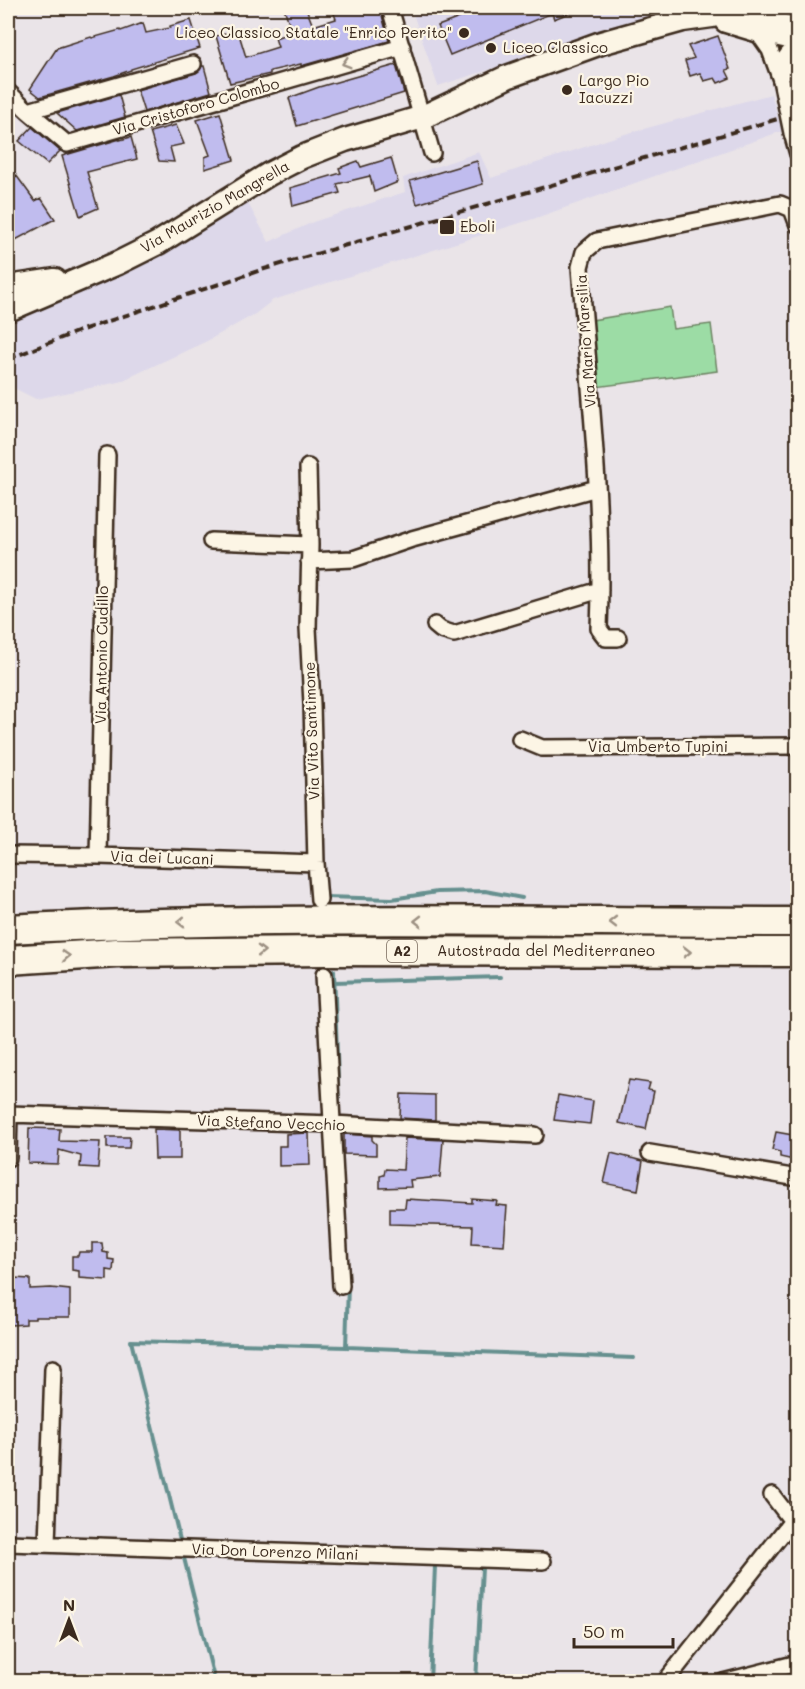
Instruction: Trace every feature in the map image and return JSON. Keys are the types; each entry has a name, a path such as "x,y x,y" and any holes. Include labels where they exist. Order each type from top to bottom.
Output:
{"highway":[{"name":"Autostrada del Mediterraneo","path":"8,929 117,923 325,921 798,922"},
{"name":"Autostrada del Mediterraneo","path":"8,960 117,952 798,952"}],"street":[{"path":"390,8 432,153"},
{"path":"714,15 742,17 750,8"},
{"path":"756,8 774,23 798,30"},
{"name":"Via Maurizio Mangrella","path":"8,310 118,263 158,243 269,174 302,157 345,140 423,117 507,77 602,43 632,41 686,14 714,15"},
{"path":"714,15 756,30 798,39"},
{"path":"756,30 770,50 781,80 798,154"},
{"path":"781,80 786,53 798,46"},
{"name":"Via Cristoforo Colombo","path":"8,92 67,144 402,47"},
{"path":"28,111 193,64"},
{"name":"Via Mario Marsilia","path":"618,638 606,638 599,629 597,488 580,267 584,252 597,241 780,204 792,209 798,225"},
{"name":"Via Maurizio Mangrella","path":"8,287 87,276"},
{"name":"Via Antonio Cudillo","path":"98,856 107,455"},
{"name":"Via Vito Santimone","path":"308,467 310,545 308,628 319,900"},
{"path":"309,561 353,559 412,539 597,488"},
{"path":"211,541 310,545"},
{"path":"435,625 441,630 454,634 600,590"},
{"name":"Via Umberto Tupini","path":"520,739 542,748 798,746"},
{"name":"Via dei Lucani","path":"8,855 316,863"},
{"path":"324,975 341,1286"},
{"path":"8,1114 8,1158"},
{"name":"Via Stefano Vecchio","path":"8,1114 333,1124 535,1135"},
{"path":"650,1153 798,1178"},
{"path":"47,1544 53,1368"},
{"path":"665,1682 792,1521 772,1495"},
{"name":"Via Don Lorenzo Milani","path":"8,1543 543,1561"},
{"path":"723,1682 798,1663"}],"shaded area":[{"name":"Liceo Classico","path":"411,8 676,8 438,86"},
{"path":"771,94 782,131 533,219 273,300 255,314 207,341 119,382 36,399 8,385 8,322 12,317 245,198 269,242 313,222 405,192 403,178 479,152 491,178 618,136"}],"green space":[{"path":"670,307 673,329 711,324 717,371 596,387 592,320"}],"building":[{"path":"284,8 306,8 313,26 336,19 332,8 380,8 389,41 230,83 216,36 238,31 246,57 278,47 275,38 292,32"},
{"path":"486,8 582,8 554,19 552,13 450,55 438,26"},
{"path":"191,20 200,48 40,97 30,89 57,48 143,23 146,33 170,28 170,26"},
{"path":"718,36 730,69 726,70 730,78 718,83 715,78 704,81 700,73 690,76 685,61 694,58 688,46"},
{"path":"396,65 404,93 297,126 289,98"},
{"path":"204,66 211,92 144,112 137,90 196,73"},
{"path":"119,95 125,117 77,131 57,113"},
{"path":"220,113 234,160 205,169 205,157 210,155 197,120"},
{"path":"176,125 184,144 170,147 174,162 159,161 150,132"},
{"path":"32,127 60,151 47,164 19,141"},
{"path":"131,137 137,159 87,172 98,208 80,216 62,156"},
{"path":"391,158 398,182 374,192 370,176 337,184 340,193 293,206 290,188 341,173 339,168 358,161 361,167"},
{"name":"Eboli","path":"477,161 483,184 417,204 410,181"},
{"path":"16,175 35,201 41,198 55,219 8,244 8,180"},
{"path":"629,1080 650,1083 648,1090 654,1091 646,1129 619,1123"},
{"path":"401,1094 435,1095 435,1120 400,1118"},
{"path":"558,1095 593,1101 590,1124 554,1120"},
{"path":"29,1128 60,1129 59,1141 100,1142 98,1168 80,1167 81,1156 59,1150 58,1164 28,1163"},
{"path":"154,1129 180,1130 180,1159 155,1159"},
{"path":"776,1132 798,1136 798,1161 780,1157 780,1152 772,1150"},
{"path":"309,1133 310,1165 279,1166 279,1146 286,1146 286,1134"},
{"path":"344,1134 372,1136 376,1144 376,1155 344,1154"},
{"path":"107,1137 130,1137 129,1148 107,1148"},
{"path":"405,1138 443,1140 440,1177 410,1180 411,1187 380,1188 380,1176 384,1175 385,1169 403,1170"},
{"path":"611,1153 643,1161 638,1190 604,1183"},
{"path":"406,1199 472,1203 472,1199 497,1201 496,1205 507,1206 504,1245 472,1243 473,1226 390,1224 390,1208 405,1208"},
{"path":"92,1243 102,1243 103,1252 108,1253 108,1259 114,1260 113,1271 107,1270 107,1280 79,1278 79,1271 72,1270 72,1256 78,1256 79,1252 92,1252"},
{"path":"13,1278 30,1279 30,1289 70,1290 70,1317 35,1317 35,1319 26,1319 26,1324 11,1325"}],"waterway":[{"path":"326,897 392,899 437,892 485,891 522,898"},
{"path":"334,971 339,1109"},
{"path":"335,982 500,977"},
{"path":"346,1347 348,1285"},
{"path":"181,1544 131,1341 634,1358"},
{"path":"183,1554 215,1682"},
{"path":"430,1682 435,1566"},
{"path":"476,1682 482,1568"}],"railway":[{"path":"8,359 79,331 261,270 798,113"}],"place":[{"name":"Liceo Classico Statale \"Enrico Perito\"","path":"464,33"},
{"name":"Liceo Classico","path":"491,48"},
{"name":"Largo Pio Iacuzzi","path":"567,90"},
{"name":"Eboli","path":"447,227"}]}
